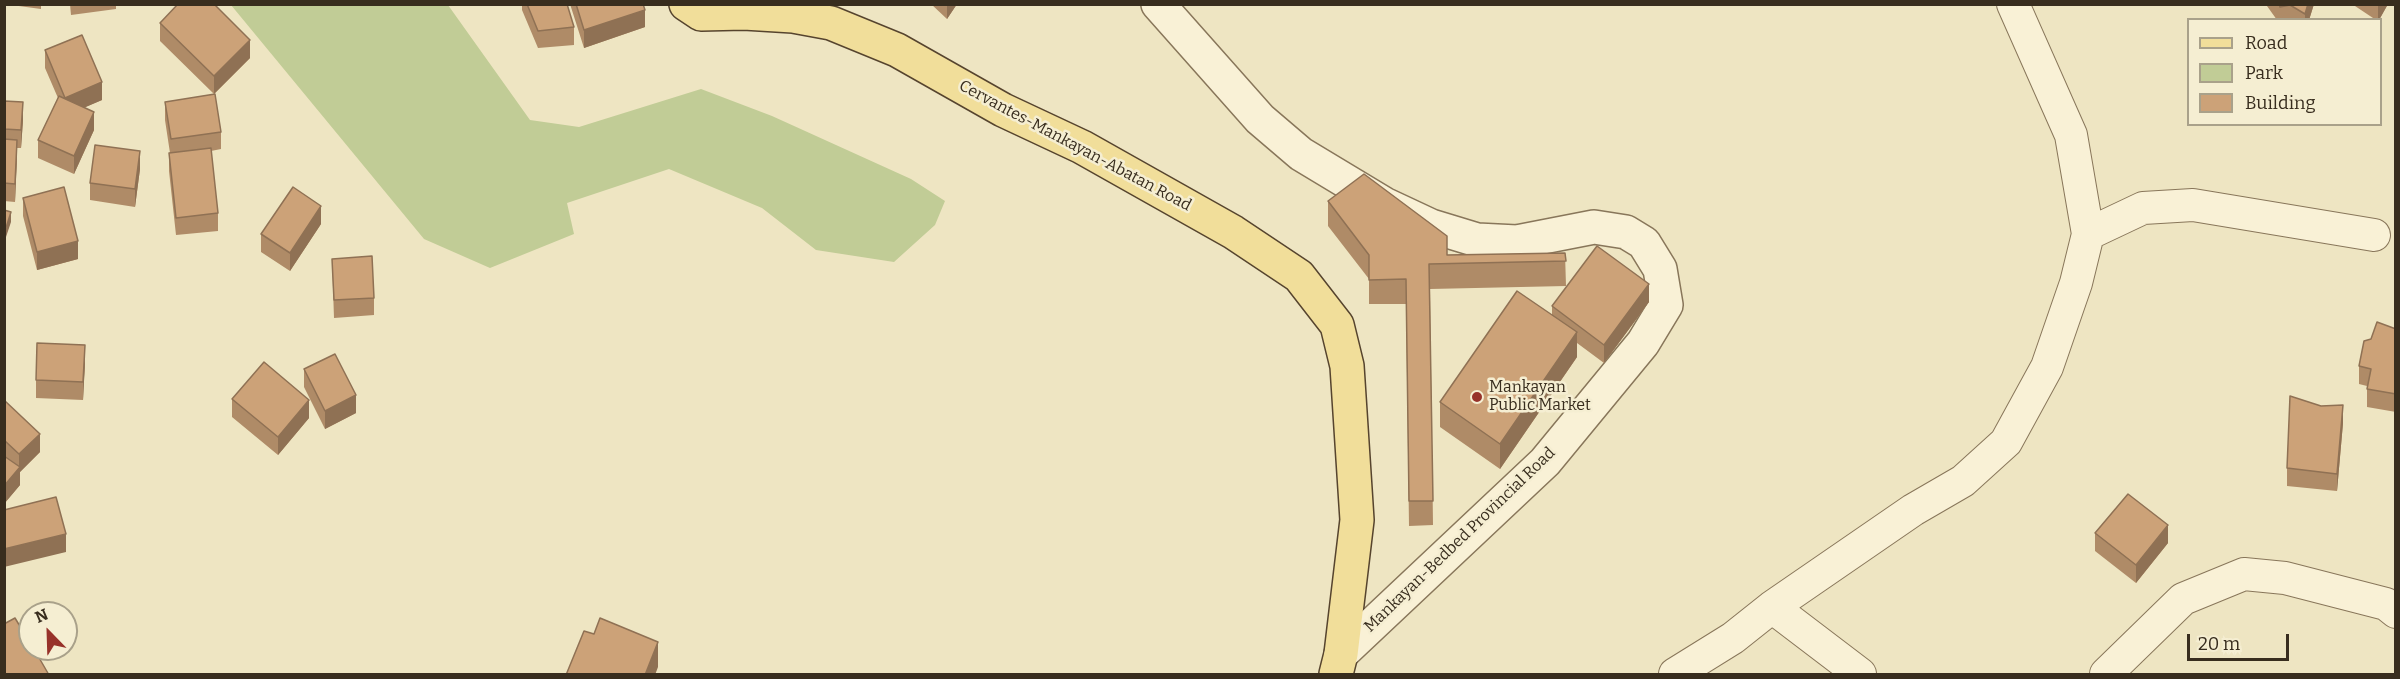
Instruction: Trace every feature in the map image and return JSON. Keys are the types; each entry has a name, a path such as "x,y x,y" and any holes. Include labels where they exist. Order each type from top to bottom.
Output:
{"main road":[{"name":"Cervantes-Mankayan-Abatan Road","path":"686,4 701,14 744,13 794,16 831,23 897,50 1003,110 1082,147 1233,232 1299,276 1337,325 1347,366 1357,520 1339,664"}],"street":[{"name":"Mankayan-Bedbed Provincial Road","path":"1158,4 1260,119 1301,154 1384,204 1431,226 1477,240 1517,242 1594,227 1626,232 1644,243 1660,269 1666,305 1643,343 1545,462 1339,664"},
{"path":"1675,675 1733,638 1773,607 1913,510 1963,481 2006,442 2047,367 2076,283 2088,234 2071,135 2013,4"},
{"path":"2088,234 2143,208 2193,205 2374,235"},
{"path":"2106,675 2183,599 2244,574 2285,578 2386,604 2396,612"},
{"path":"1773,607 1860,675"}],"green space":[{"path":"231,5 448,5 530,120 579,127 701,89 772,116 911,179 945,201 935,225 894,262 816,250 762,208 669,169 567,203 574,234 490,268 424,239"}],"building":[{"path":"178,4 214,4 250,40 214,76 160,23"},
{"path":"527,4 567,4 574,27 538,31"},
{"path":"576,4 643,4 645,10 584,30"},
{"path":"2279,4 2308,4 2305,14 2290,5 2280,7"},
{"path":"82,35 102,82 65,98 45,50"},
{"path":"215,94 221,132 171,139 165,102"},
{"path":"59,96 94,112 74,156 38,140"},
{"path":"4,101 23,102 21,130 4,129"},
{"path":"4,139 17,140 15,184 4,183"},
{"path":"95,145 140,151 135,189 90,183"},
{"path":"211,148 218,213 176,218 169,153"},
{"path":"1364,174 1447,236 1447,255 1565,253 1566,261 1429,264 1433,501 1409,501 1406,279 1369,280 1369,255 1328,201"},
{"path":"64,187 78,241 37,252 23,198"},
{"path":"293,187 321,206 290,253 261,234"},
{"path":"4,210 11,212 4,234"},
{"path":"1597,246 1649,284 1604,345 1552,306"},
{"path":"372,256 374,298 334,300 332,259"},
{"path":"1517,291 1577,332 1500,444 1440,402"},
{"path":"2377,322 2396,329 2396,394 2367,389 2371,369 2359,366 2364,341 2371,339"},
{"path":"37,343 85,345 83,382 36,380"},
{"path":"335,354 356,395 325,411 304,369"},
{"path":"264,362 309,400 278,437 232,399"},
{"path":"2290,396 2321,406 2343,405 2337,474 2287,468"},
{"path":"4,400 40,434 19,454 4,440"},
{"path":"4,456 20,467 4,486"},
{"path":"2128,494 2168,525 2136,565 2095,533"},
{"path":"56,497 66,534 4,549 4,510"},
{"path":"15,618 18,623 18,661 41,661 49,675 4,675 4,624"},
{"path":"600,618 658,642 645,675 566,675 584,631 594,634"}],"place":[{"name":"Mankayan Public Market","path":"1477,397"}]}
